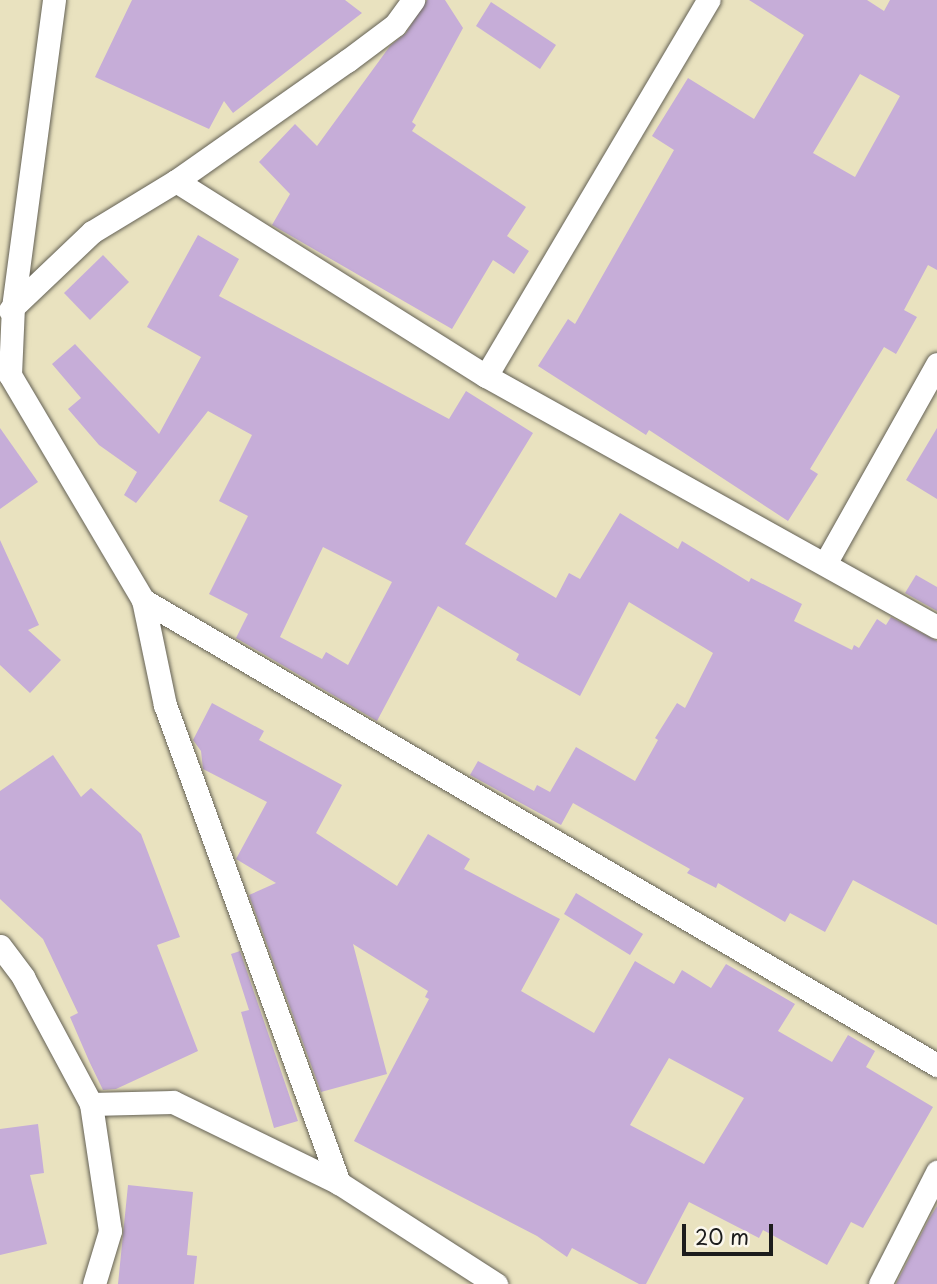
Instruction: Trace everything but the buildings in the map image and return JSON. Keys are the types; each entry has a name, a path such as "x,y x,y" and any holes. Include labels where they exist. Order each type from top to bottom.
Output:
{"street":[{"path":"54,0 6,315 10,375 143,600 165,705 339,1183"},
{"path":"6,315 92,232 176,180 395,25 413,0"},
{"path":"486,376 708,0"},
{"path":"176,180 486,376 826,562 937,627"},
{"path":"826,562 937,364"},
{"path":"143,600 937,1065"},
{"path":"0,946 23,977 91,1104 110,1231 94,1284"},
{"path":"91,1104 173,1102 339,1183 496,1284"},
{"path":"880,1284 937,1172"}]}
